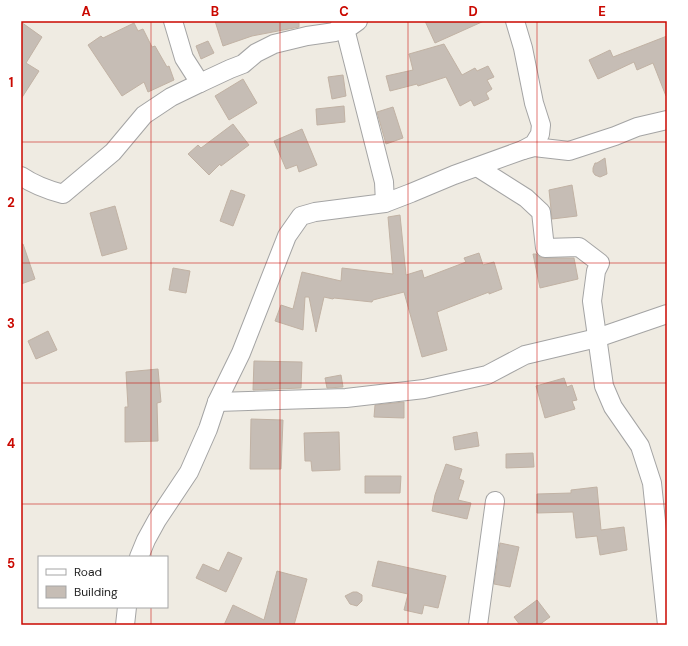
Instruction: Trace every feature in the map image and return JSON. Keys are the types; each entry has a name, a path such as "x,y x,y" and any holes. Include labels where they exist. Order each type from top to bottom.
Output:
{"street":[{"path":"173,21 184,58 200,84"},
{"path":"515,21 523,48 534,103 541,125 540,134 534,144 523,150"},
{"path":"21,176 37,185 63,194 113,152 144,115 172,97 243,64 256,53 274,44 307,36 335,32 348,22 384,182 385,203"},
{"path":"139,556 157,520 189,472 208,429 217,402 241,354 287,236 301,216 314,212 385,203 523,150 534,147 569,151 637,127 667,120"},
{"path":"477,167 526,198 542,212 545,248 579,247 600,263 596,271 592,301 604,386 612,407 640,446 652,483 667,625"},
{"path":"217,402 346,398 424,389 487,375 525,355 597,338 667,314"},
{"path":"478,625 496,501"},
{"path":"125,625 127,608"}],"building":[{"path":"215,21 299,21 299,27 252,36 223,46"},
{"path":"425,21 484,21 435,43"},
{"path":"21,22 42,37 26,63 39,71 21,99"},
{"path":"134,23 138,31 143,29 152,47 155,46 167,67 169,66 174,80 148,92 144,82 122,96 88,45 101,36 103,38"},
{"path":"667,36 667,96 653,63 637,70 634,62 598,79 589,60 610,50 613,57"},
{"path":"208,41 214,53 201,59 196,46"},
{"path":"444,44 462,75 475,68 477,71 488,66 494,77 487,80 492,89 486,93 489,99 474,106 471,100 460,106 446,77 418,86 417,84 390,91 386,76 413,70 409,54"},
{"path":"343,75 346,96 332,99 328,77"},
{"path":"243,79 257,103 229,120 215,96"},
{"path":"344,106 345,122 317,125 316,109"},
{"path":"393,107 403,138 386,144 377,112"},
{"path":"233,124 249,145 221,166 220,164 209,175 188,154 198,145 201,148"},
{"path":"302,129 317,165 299,172 297,165 286,169 274,141"},
{"path":"605,158 607,174 600,177 595,175 593,168 595,163"},
{"path":"572,185 577,216 552,219 549,190"},
{"path":"231,190 245,195 233,226 220,221"},
{"path":"115,206 127,249 102,256 90,213"},
{"path":"400,215 406,275 422,270 424,278 466,262 464,258 479,253 483,265 494,262 502,289 489,294 489,292 437,312 447,350 422,357 404,292 373,300 372,302 324,297 316,332 309,297 305,297 303,330 275,321 281,305 293,309 302,272 341,281 342,268 393,274 388,217"},
{"path":"21,244 23,244 35,279 21,284"},
{"path":"533,254 545,258 574,258 578,279 540,288"},
{"path":"173,268 190,271 186,293 169,290"},
{"path":"48,331 57,350 36,359 28,341"},
{"path":"254,361 302,362 301,388 253,390"},
{"path":"158,369 161,402 157,403 158,441 125,442 125,407 128,407 126,372"},
{"path":"341,375 343,387 327,388 325,378"},
{"path":"564,378 567,387 572,385 577,400 572,401 575,409 545,418 536,386"},
{"path":"404,402 404,418 374,417 375,405"},
{"path":"251,419 283,420 281,469 250,469"},
{"path":"339,432 340,470 312,471 311,461 305,461 304,433"},
{"path":"477,432 479,446 455,450 453,437"},
{"path":"533,453 534,467 506,468 506,454"},
{"path":"446,464 462,469 459,479 464,481 458,500 471,503 467,519 432,511 435,495"},
{"path":"365,476 401,476 400,493 365,493"},
{"path":"597,487 601,530 624,527 627,550 600,555 597,536 576,538 573,512 537,513 537,494 571,493 571,490"},
{"path":"500,543 519,547 510,587 494,584"},
{"path":"228,552 242,558 226,592 196,578 203,564 219,571"},
{"path":"378,561 446,576 438,608 424,605 422,614 404,610 408,594 372,586"},
{"path":"277,571 307,579 294,625 224,625 233,605 264,620"},
{"path":"353,592 357,592 362,595 362,601 357,606 350,604 345,596"},
{"path":"537,600 550,617 539,625 520,625 514,617"}]}
